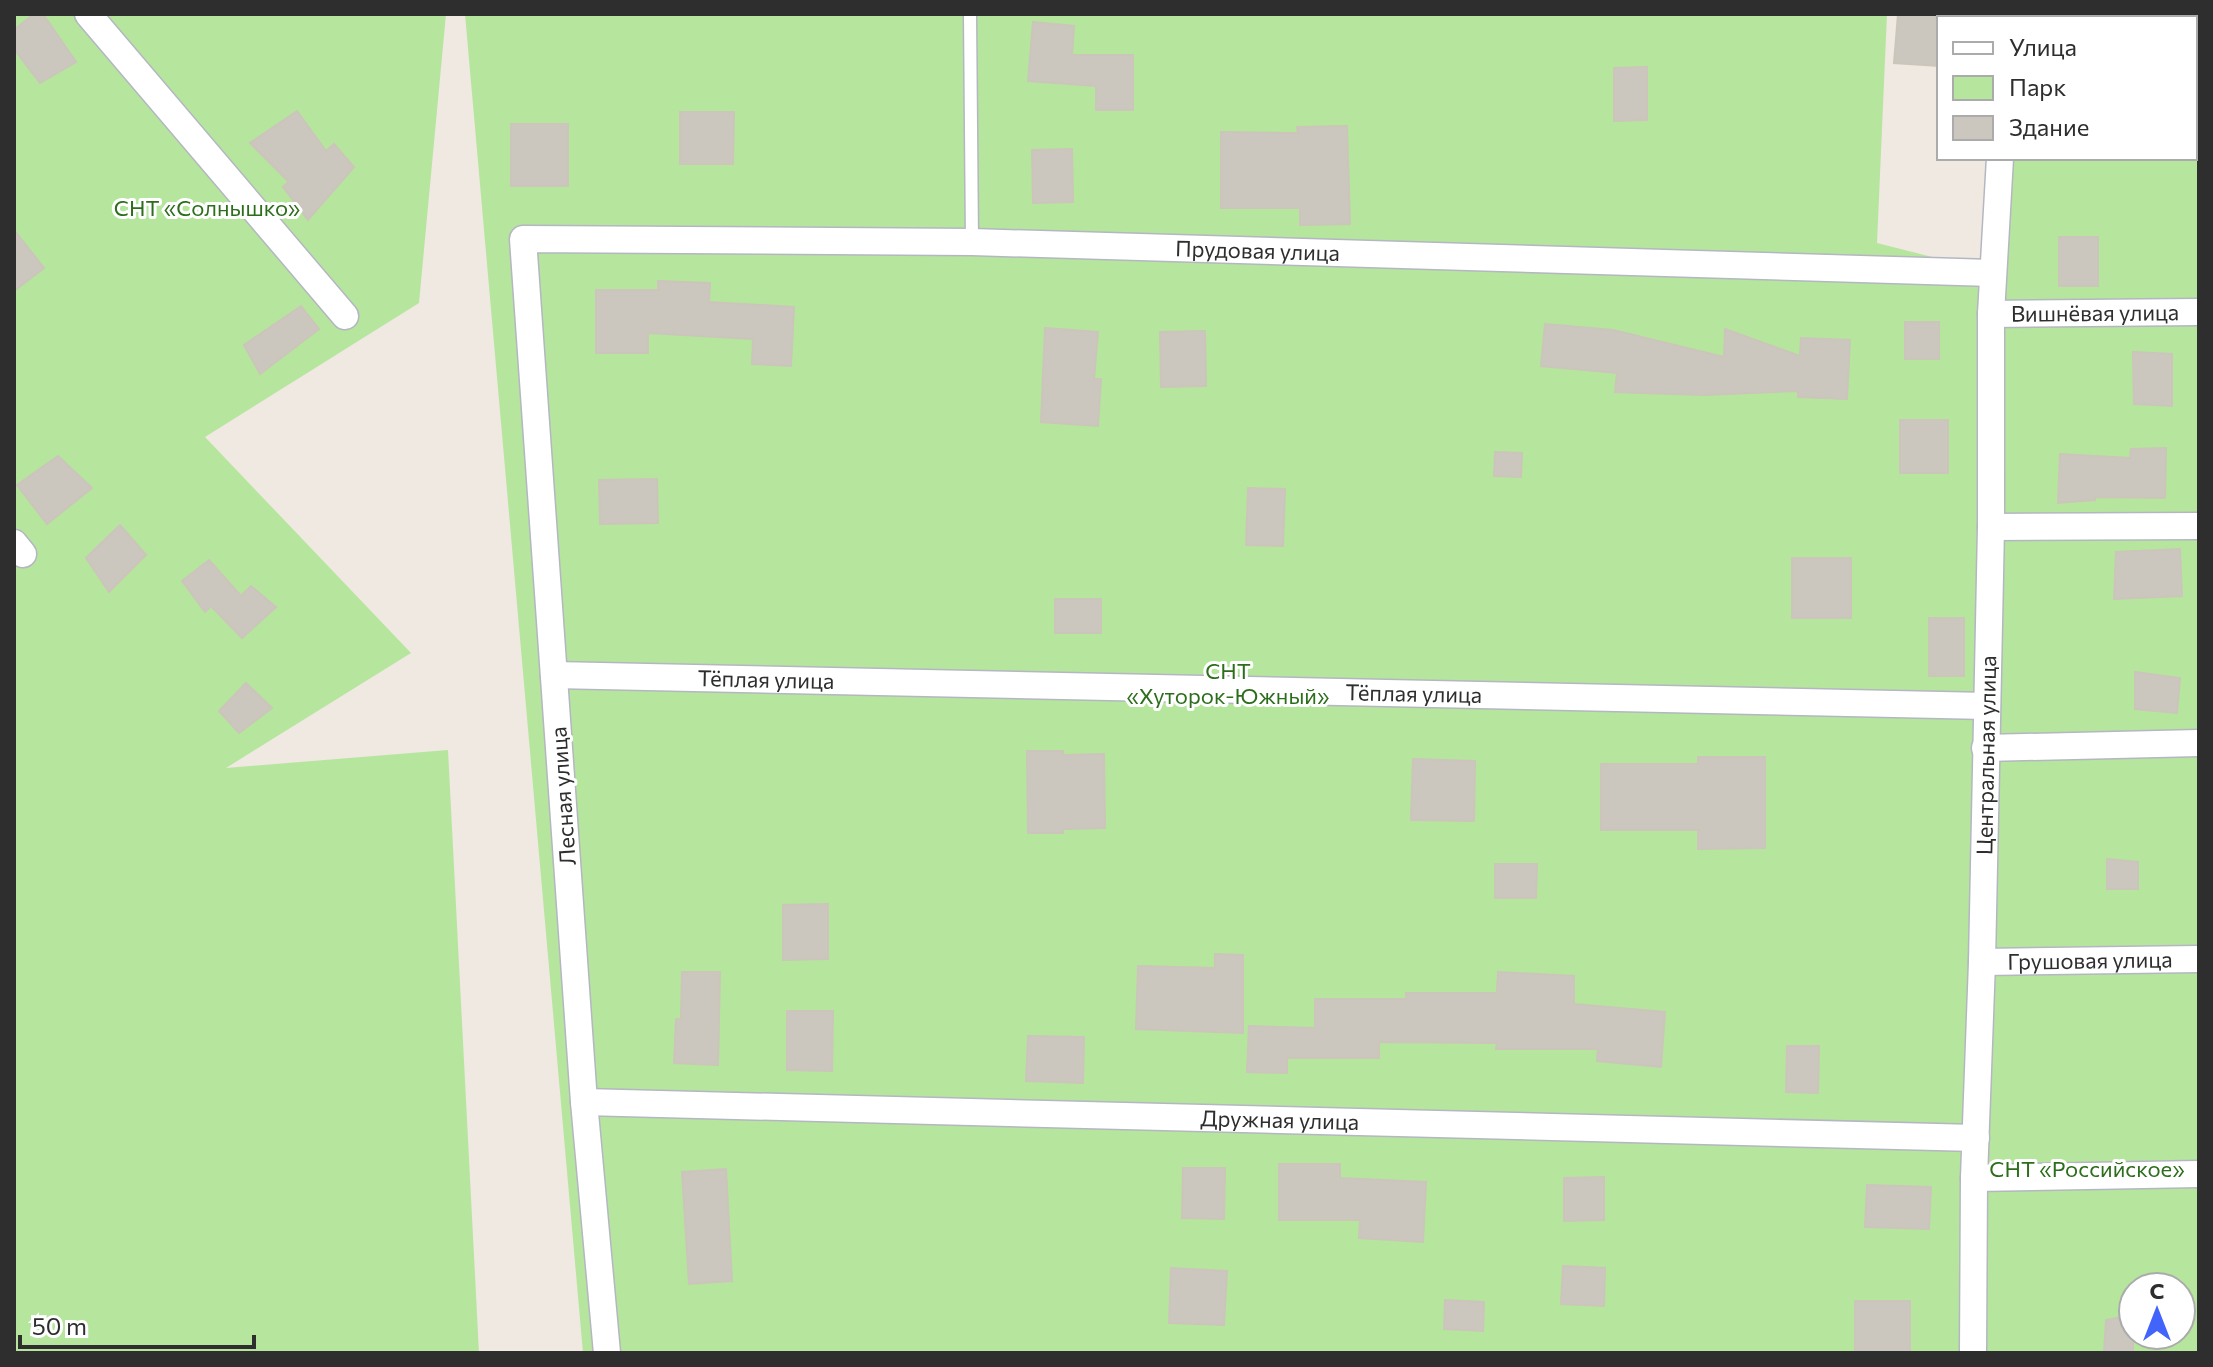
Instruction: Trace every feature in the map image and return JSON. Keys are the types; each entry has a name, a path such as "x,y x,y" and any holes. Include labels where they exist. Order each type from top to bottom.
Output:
{"street":[{"path":"88,14 345,316"},
{"name":"Центральная улица","path":"1973,1353 1974,1178 1991,527 1991,314 2000,160"},
{"name":"Прудовая улица","path":"523,239 972,242 1992,273"},
{"name":"Лесная улица","path":"523,239 584,1102 607,1353"},
{"name":"Вишнёвая улица","path":"1991,314 2199,312"},
{"path":"1991,527 2199,526"},
{"name":"Тёплая улица","path":"554,675 1987,706"},
{"path":"1985,748 2199,743"},
{"name":"Грушовая улица","path":"1982,962 2199,959"},
{"name":"Дружная улица","path":"584,1102 1976,1138"},
{"path":"1974,1178 2199,1174"}],"lane":[{"path":"970,14 972,242"}],"green space":[{"name":"СНТ «Солнышко»","path":"14,14 446,14 419,303 205,437 411,653 226,768 448,750 479,1353 14,1353"},
{"name":"СНТ «Хуторок-Южный»","path":"465,14 1887,14 1877,243 1991,272 2000,160 2197,160 2197,16 2007,14 2199,14 2199,1353 583,1353"}],"building":[{"path":"34,14 43,14 76,62 40,83 14,49 14,30"},
{"path":"1898,14 1939,14 1937,66 1894,63"},
{"path":"1033,22 1074,26 1072,55 1133,55 1133,110 1096,110 1096,86 1028,81"},
{"path":"1647,67 1647,120 1614,121 1614,68"},
{"path":"297,111 326,151 334,144 354,167 308,220 283,187 289,182 250,143"},
{"path":"680,112 734,112 733,164 680,164"},
{"path":"511,124 568,124 568,186 511,186"},
{"path":"1347,126 1350,224 1300,225 1300,208 1221,208 1221,132 1298,133 1297,127"},
{"path":"1072,149 1073,202 1033,203 1032,150"},
{"path":"14,230 44,268 14,291"},
{"path":"2059,237 2098,237 2098,286 2059,286"},
{"path":"658,281 710,283 709,302 794,307 791,366 752,364 753,339 648,333 648,353 596,353 596,290 658,290"},
{"path":"301,306 319,329 260,374 244,345"},
{"path":"1905,322 1939,322 1939,359 1905,359"},
{"path":"1545,324 1613,330 1724,357 1725,329 1800,356 1801,338 1850,340 1847,399 1798,397 1798,391 1705,395 1615,392 1617,373 1541,366"},
{"path":"1045,328 1098,332 1094,379 1101,379 1098,426 1041,422"},
{"path":"1205,331 1206,386 1161,387 1160,332"},
{"path":"2133,352 2172,354 2172,406 2134,404"},
{"path":"1900,420 1948,420 1948,473 1900,473"},
{"path":"2166,448 2165,498 2095,497 2095,500 2058,503 2060,454 2130,458 2131,449"},
{"path":"1495,452 1522,453 1521,477 1494,476"},
{"path":"58,456 92,488 47,524 17,485"},
{"path":"657,479 658,523 600,524 599,480"},
{"path":"1248,488 1285,489 1283,546 1246,545"},
{"path":"120,525 146,555 109,592 86,558"},
{"path":"2180,549 2182,596 2114,599 2116,552"},
{"path":"1792,558 1851,558 1851,618 1792,618"},
{"path":"209,560 241,596 251,586 276,607 242,638 211,606 205,612 182,581"},
{"path":"1055,599 1101,599 1101,633 1055,633"},
{"path":"1929,618 1964,618 1964,676 1929,676"},
{"path":"2135,672 2180,678 2177,713 2135,709"},
{"path":"246,683 272,708 239,733 219,711"},
{"path":"1027,751 1063,751 1063,755 1104,754 1105,828 1028,833"},
{"path":"1698,757 1765,757 1765,848 1698,849 1698,830 1601,830 1601,764 1698,764"},
{"path":"1413,759 1475,761 1474,821 1411,820"},
{"path":"2107,859 2138,862 2138,889 2107,889"},
{"path":"1495,864 1537,864 1536,898 1495,898"},
{"path":"828,904 828,959 783,960 783,905"},
{"path":"1215,954 1243,955 1243,1033 1136,1029 1138,966 1215,968"},
{"path":"682,972 720,972 718,1065 674,1063 676,1019 681,1019"},
{"path":"1498,972 1574,976 1574,1004 1665,1012 1661,1067 1597,1061 1598,1049 1496,1049 1497,1043 1379,1042 1379,1058 1287,1058 1287,1073 1247,1072 1249,1026 1315,1028 1315,999 1406,999 1406,993 1497,993"},
{"path":"787,1011 833,1011 832,1071 787,1070"},
{"path":"1028,1036 1084,1037 1083,1083 1026,1081"},
{"path":"1787,1046 1819,1046 1818,1093 1786,1092"},
{"path":"1279,1164 1340,1164 1340,1178 1426,1182 1423,1242 1359,1238 1360,1220 1279,1220"},
{"path":"1183,1168 1225,1168 1224,1219 1182,1218"},
{"path":"726,1169 732,1281 689,1284 682,1172"},
{"path":"1604,1177 1604,1220 1564,1221 1564,1178"},
{"path":"1867,1185 1931,1187 1929,1229 1865,1227"},
{"path":"1563,1266 1605,1268 1604,1306 1561,1304"},
{"path":"1171,1268 1227,1271 1224,1325 1169,1323"},
{"path":"1445,1300 1484,1302 1483,1331 1444,1329"},
{"path":"1855,1301 1910,1301 1910,1353 1855,1353"},
{"path":"2117,1318 2117,1351 2133,1353 2104,1353 2106,1320"}],"park label":[{"name":"СНТ «Российское»","path":"2087,1169"}]}
